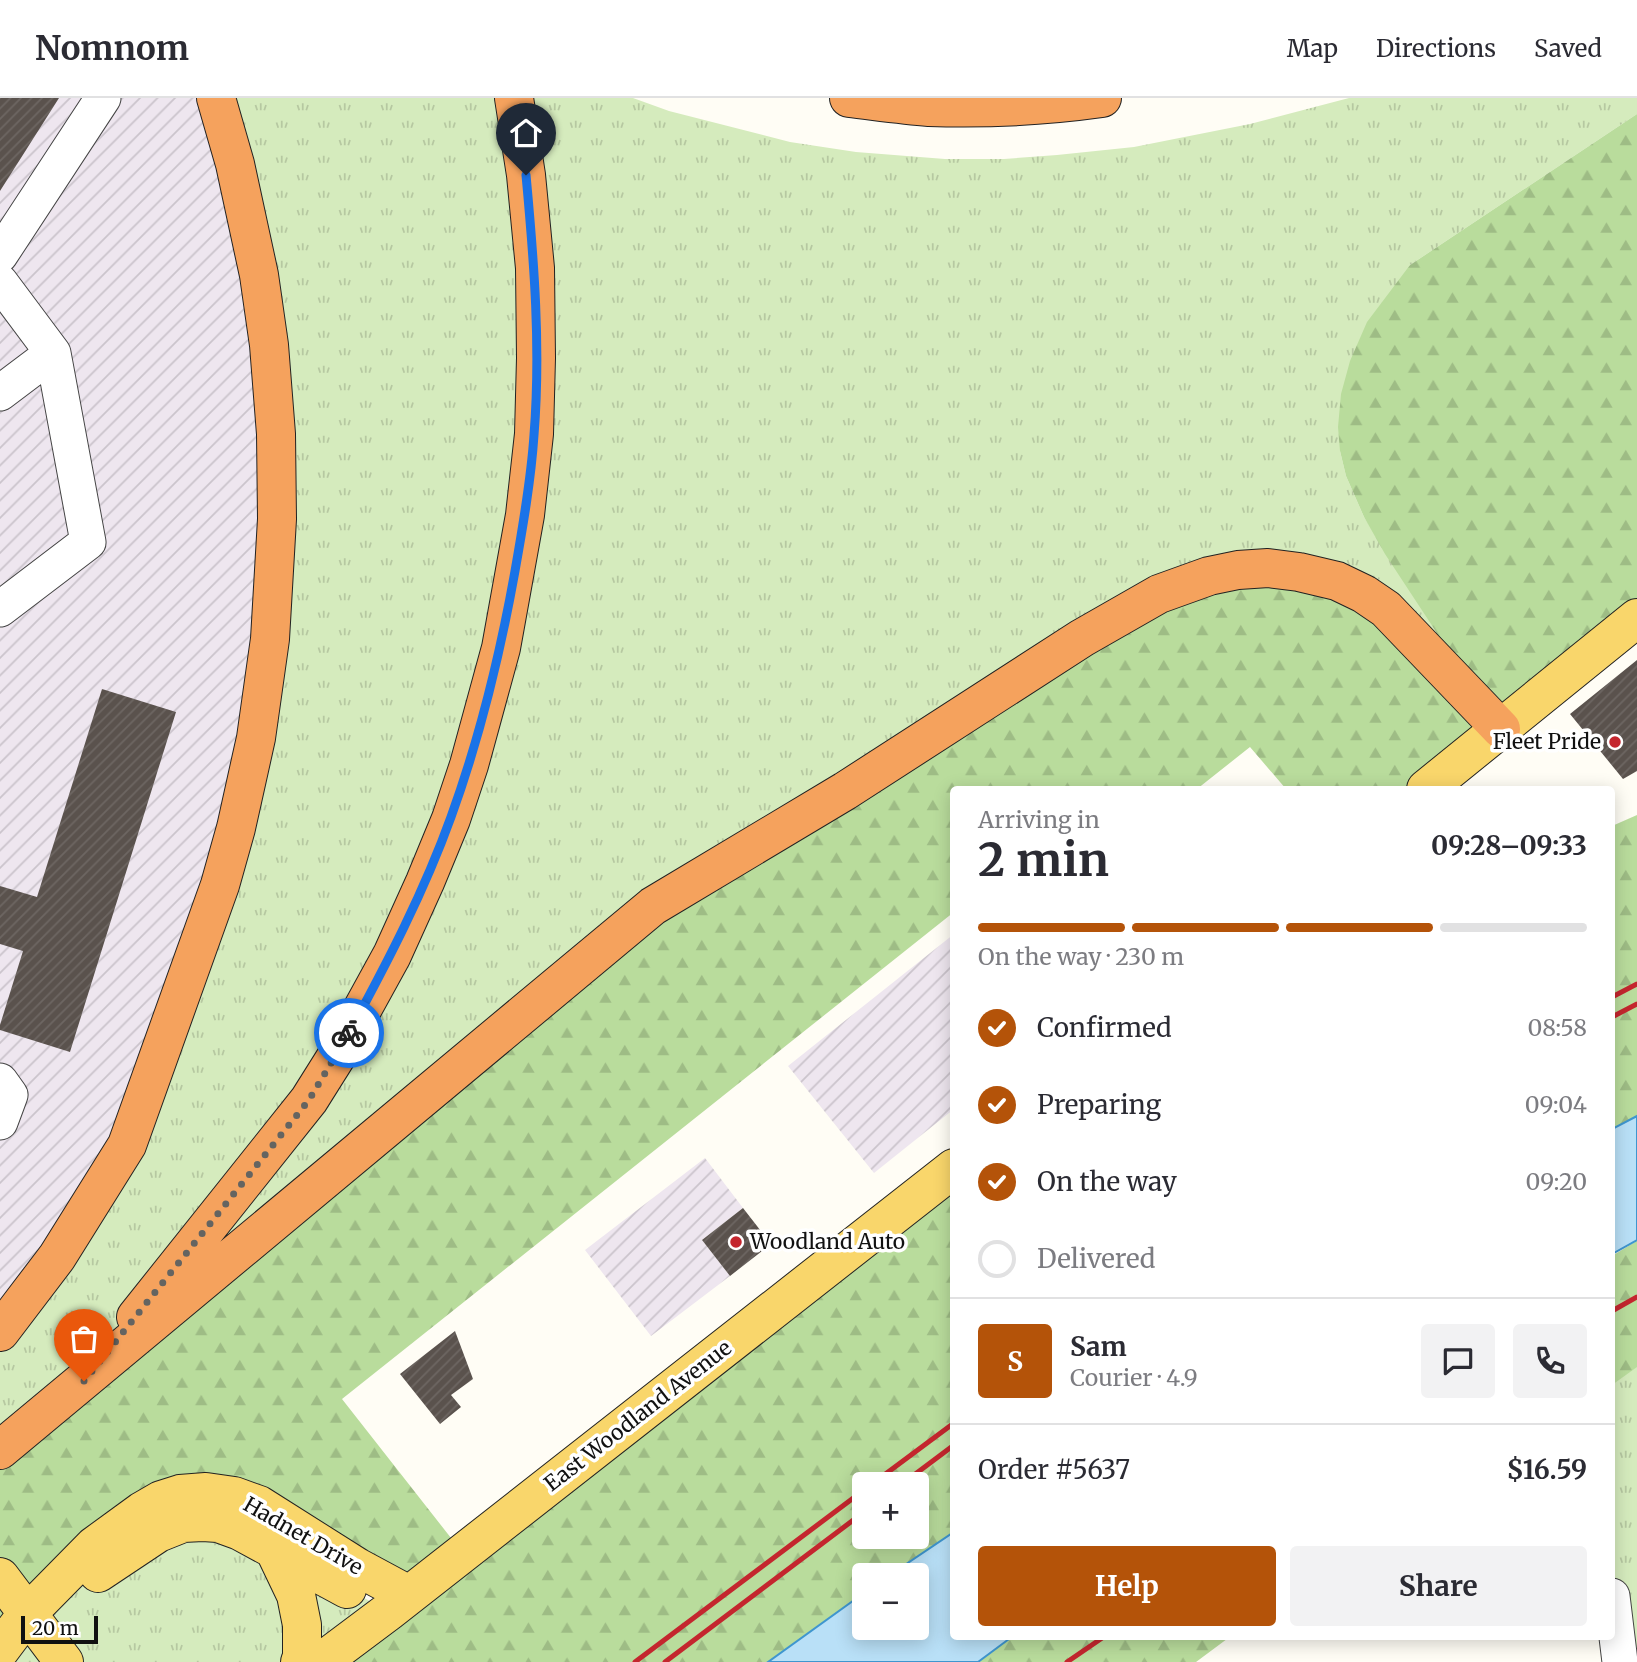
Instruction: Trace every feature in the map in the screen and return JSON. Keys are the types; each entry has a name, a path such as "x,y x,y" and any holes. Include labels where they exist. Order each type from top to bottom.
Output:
{"highway":[{"path":"0,1332 57,1257 127,1145 220,885 256,738 270,639 277,519 276,434 269,345 259,275 235,164 216,98"},
{"path":"84,1381 316,1089 391,955 435,857 469,765 501,648 525,516 534,434 535,268 526,175 514,98"},
{"path":"849,98 968,108 1025,106 1102,98"},
{"path":"0,1450 653,906 845,790 1082,638 1159,594 1209,576 1238,570 1268,568 1337,581 1364,594 1386,609 1501,729"}],"main road":[{"path":"1430,786 1637,618"},
{"name":"East Woodland Avenue","path":"321,1662 950,1171"},
{"name":"Hadnet Drive","path":"0,1650 27,1614 94,1546 142,1511 161,1500 180,1494 206,1492 234,1496 259,1505 357,1567 399,1603"},
{"name":"Hadnet Drive","path":"27,1614 109,1566 158,1533 183,1523 203,1522 218,1523 240,1531 274,1549 399,1603"},
{"path":"274,1549 296,1595 302,1625 300,1662"},
{"path":"0,1577 64,1662"}],"lane":[{"path":"0,255 103,98"},
{"path":"0,282 53,353 88,542 0,609"},
{"path":"0,393 53,353"},
{"path":"0,1081 10,1095 0,1122"},
{"path":"1615,1621 1620,1662"}],"shaded area":[{"path":"0,98 216,98 259,275 270,639 127,1145 0,1332"},
{"path":"950,937 950,1112 874,1173 788,1066"},
{"path":"705,1158 743,1208 702,1240 730,1276 651,1336 585,1250"}],"green space":[{"path":"216,98 633,98 669,111 790,142 856,152 945,159 1004,159 1134,147 1250,124 1349,98 1637,98 1637,114 1410,265 1340,451 1346,476 1364,517 1473,688 1268,568 955,786 950,786 950,789 0,1450 0,1332 57,1257 220,885 277,519"},
{"path":"1637,114 1637,618 1430,786 1283,786 1250,747 1201,786 950,786 950,915 342,1399 462,1552 950,1171 950,1535 929,1549 929,1472 852,1472 852,1549 929,1549 908,1563 852,1563 852,1602 768,1662 321,1662 408,1595 180,1494 0,1650 0,1450 526,1011 1159,594 1299,572 1473,688 1385,554 1364,517 1346,476 1338,427 1341,394 1350,361 1367,322 1410,265"},
{"path":"1637,815 1637,1116 1615,1127 1615,825"},
{"path":"1637,1241 1637,1662 1615,1604 1615,1254"},
{"path":"1637,1241 1637,1367 1615,1383 1615,1254"},
{"path":"183,1523 341,1586 389,1611 321,1662 0,1662 27,1614"},
{"path":"1008,1640 1226,1640 1196,1662 979,1662"}],"water":[{"path":"1637,1116 1637,1240 1615,1252 1615,1127"},
{"path":"950,1535 950,1640 1008,1640 978,1662 768,1662 852,1602 852,1640 929,1640 929,1563 908,1563"}],"building":[{"path":"0,98 59,98 0,191"},
{"name":"Fleet Pride","path":"1637,660 1637,771 1623,779 1570,714"},
{"path":"102,689 176,712 70,1052 0,1030 23,951 0,944 0,886 37,897"},
{"name":"Woodland Auto","path":"743,1208 771,1244 730,1276 702,1240"},
{"path":"455,1331 473,1379 451,1395 461,1407 440,1424 400,1374"}],"railway":[{"path":"1615,995 1637,984"},
{"path":"1615,1015 1637,1004"},
{"path":"1615,1309 1637,1297"},
{"path":"888,1472 950,1426"},
{"path":"918,1472 950,1448"},
{"path":"635,1662 852,1499"},
{"path":"665,1662 852,1521"},
{"path":"1067,1662 1099,1640"}],"way so far":[{"path":"84,1381 309,1100 349,1033"}],"place":[{"name":"Fleet Pride","path":"1615,742"},
{"name":"Woodland Auto","path":"736,1242"}],"route":[{"path":"349,1033 391,955 451,818 469,765 501,648 525,516 534,434 535,268 526,175"}]}
